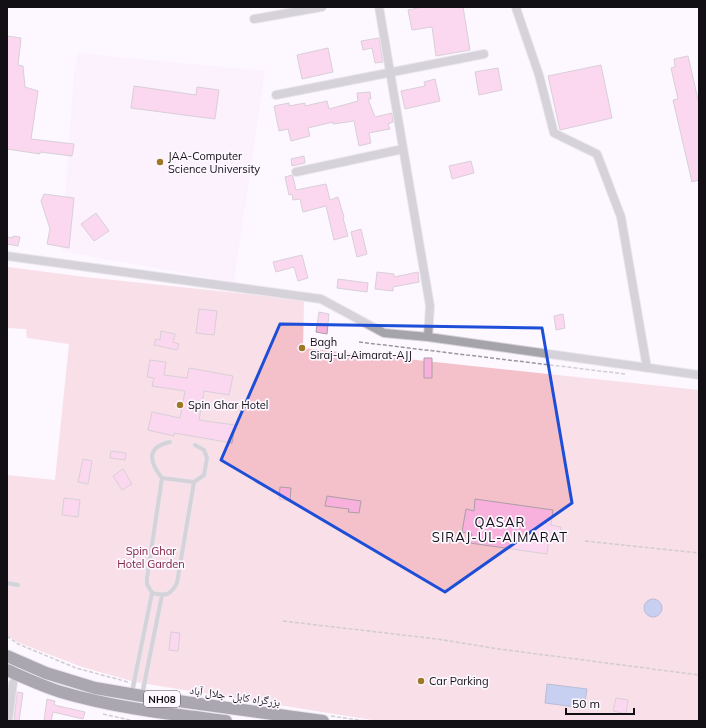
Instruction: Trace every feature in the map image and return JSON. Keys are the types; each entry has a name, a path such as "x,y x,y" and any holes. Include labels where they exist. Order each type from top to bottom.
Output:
{"highway":[{"name":"بزرگراه کابل- جلال آباد","path":"7,656 53,675 95,688 136,691 275,718 325,718"},
{"name":"NH08","path":"7,670 60,692 94,701 134,709 226,721"}],"street":[{"path":"254,19 322,7"},
{"path":"379,7 430,306 428,336"},
{"path":"517,7 516,8 539,75 554,133 597,154 620,217 647,368"},
{"path":"276,96 484,54"},
{"path":"296,172 403,149"},
{"path":"7,256 321,299 384,333 428,336 699,375"},
{"path":"8,721 13,683"}],"lane":[{"path":"170,442 160,444 154,450 152,458 154,468 162,478 194,482 204,475 207,458 204,450 195,445"},
{"path":"136,691 152,593 147,584 147,578 162,478"},
{"path":"152,593 162,595 173,592 177,583 194,482"},
{"path":"7,583 18,585"},
{"path":"136,691 162,595"}],"path":[{"path":"359,342 535,362 629,375"},
{"path":"585,541 699,553"},
{"path":"283,622 437,639 499,649 699,675"},
{"path":"7,636 18,644 136,691"},
{"path":"325,718 365,721"}],"highlighted area":[{"path":"280,324 542,328 572,503 445,592 221,460"}],"shaded area":[{"name":"JAA-Computer Science University","path":"78,53 265,71 234,282 61,251 74,73"}],"green space":[{"name":"Spin Ghar Hotel Garden","path":"8,267 85,277 304,300 303,348 699,390 699,721 378,721 135,682 82,667 17,642 7,635 7,475 55,480 69,344 27,338 26,329 7,328"}],"water":[{"path":"653,599 659,602 662,608 659,614 653,617 647,614 644,608 647,602"},
{"path":"547,684 587,689 584,708 545,703"}],"building":[{"path":"423,7 463,7 470,50 436,56 432,27 412,30 408,10"},
{"path":"7,36 21,38 18,65 23,66 25,87 38,91 31,139 74,144 72,156 40,152 40,154 7,149"},
{"path":"379,38 383,62 375,63 372,48 363,50 361,41"},
{"path":"328,48 333,72 302,79 297,55"},
{"path":"688,56 699,104 699,180 692,182 673,100 678,99 671,68 675,67 674,59"},
{"path":"601,65 612,118 560,130 548,76"},
{"path":"498,68 502,90 479,95 475,72"},
{"path":"435,79 440,101 405,109 401,91 425,86 424,82"},
{"path":"134,86 196,95 197,87 219,90 215,119 131,108"},
{"path":"370,92 371,99 368,99 375,117 392,113 393,122 388,124 390,129 369,133 371,143 359,146 354,121 333,124 333,122 308,128 310,136 291,141 288,129 279,131 274,106 289,103 289,106 305,103 305,106 327,101 329,109 358,101 357,93"},
{"path":"304,156 305,163 292,166 291,159"},
{"path":"471,161 474,173 452,179 449,166"},
{"path":"292,175 296,190 326,184 330,200 338,197 348,236 334,240 326,206 303,212 300,199 293,200 292,194 289,195 285,177"},
{"path":"44,194 74,198 69,248 47,244 50,229 41,201"},
{"path":"96,213 109,231 94,241 81,224"},
{"path":"361,229 367,254 357,257 351,232"},
{"path":"13,236 20,237 18,246 7,244 7,237 13,238"},
{"path":"302,255 308,278 298,281 294,267 276,272 273,262"},
{"path":"377,272 394,274 394,277 418,272 419,282 393,287 393,291 375,289"},
{"path":"338,279 368,283 367,292 337,288"},
{"path":"199,309 217,311 214,335 196,333"},
{"path":"319,312 329,314 327,334 316,332"},
{"path":"563,314 565,328 556,330 554,316"},
{"path":"161,331 175,334 173,342 179,344 177,350 154,345 156,339 160,340"},
{"path":"424,358 432,358 432,378 424,378"},
{"path":"150,360 166,362 164,375 187,378 189,368 233,376 229,395 204,391 199,420 235,425 232,443 174,433 174,436 148,430 152,412 180,418 185,391 152,386 154,378 147,377"},
{"path":"111,451 126,453 125,460 110,458"},
{"path":"83,459 92,461 88,484 78,482"},
{"path":"123,469 132,484 122,490 113,476"},
{"path":"280,487 291,488 290,501 279,499"},
{"path":"327,496 361,501 359,513 348,512 349,509 325,506"},
{"path":"64,498 80,500 78,517 62,515"},
{"path":"475,499 553,510 551,525 561,527 559,540 549,538 547,554 470,543 472,534 462,532 466,509 474,511"},
{"path":"171,632 180,633 178,651 169,650"},
{"path":"17,692 23,693 19,721 14,721"},
{"path":"616,698 628,700 626,714 613,711"},
{"path":"47,699 55,701 54,705 85,712 83,719 53,712 51,721 44,721"}],"place":[{"name":"JAA-Computer Science University","path":"160,162"},
{"name":"Bagh Siraj-ul-Aimarat-AJJ","path":"302,348"},
{"name":"Spin Ghar Hotel","path":"180,405"},
{"name":"Car Parking","path":"421,681"}],"district":[{"name":"QASAR SIRAJ-UL-AIMARAT","path":"500,530"}]}
